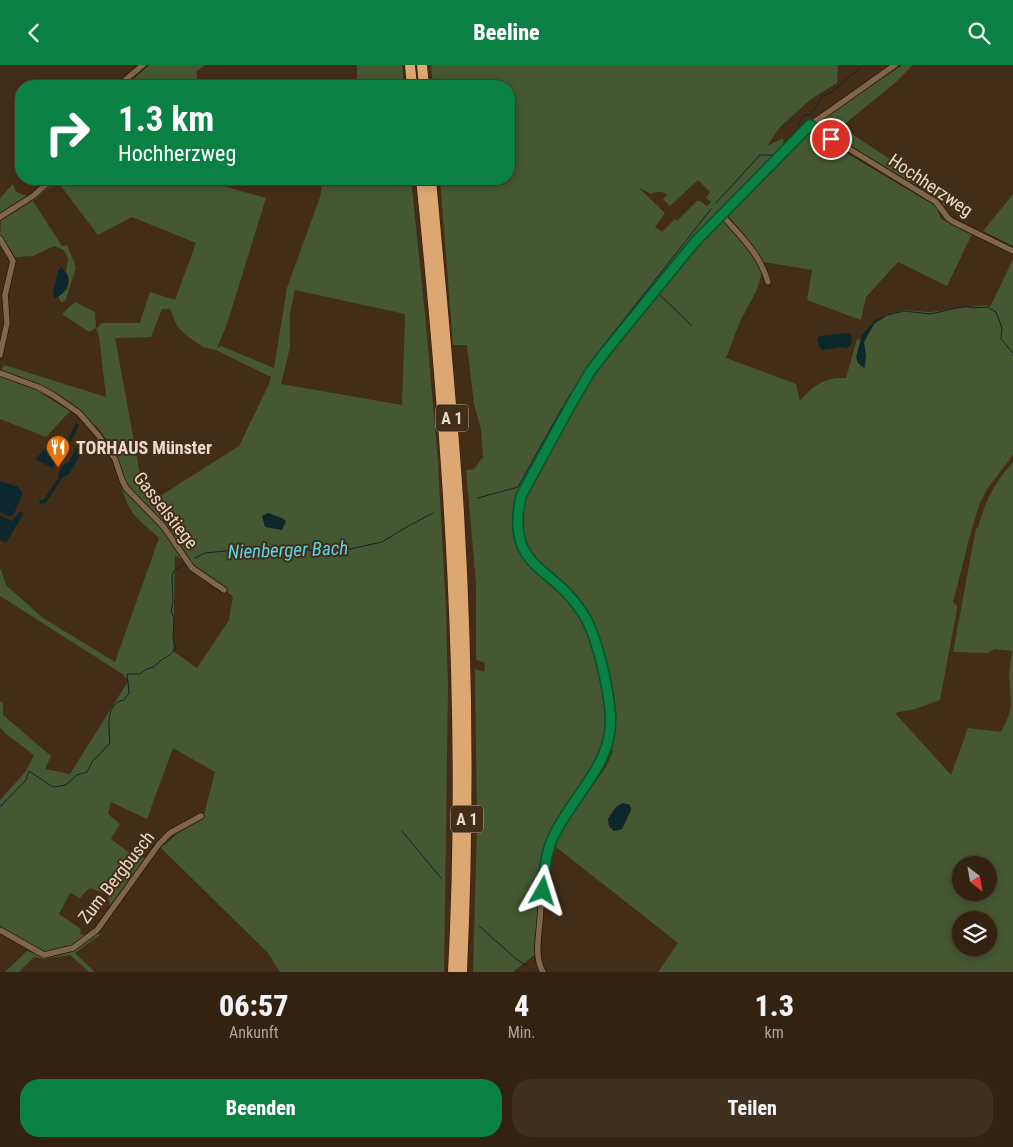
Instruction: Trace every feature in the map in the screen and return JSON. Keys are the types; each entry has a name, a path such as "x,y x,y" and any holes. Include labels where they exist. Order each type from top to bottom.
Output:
{"highway":[{"path":"410,65 411,80"},
{"path":"422,65 423,80"},
{"name":"A 1","path":"422,185 461,659 453,972"},
{"name":"A 1","path":"432,185 455,453 466,824 462,972"}],"street":[{"path":"125,80 143,65"},
{"path":"543,972 538,963 538,945 548,850 560,826 604,757 609,740 611,712 599,654 586,618 576,603 536,567 524,551 518,526 521,496 590,372 665,277 721,214 810,125 895,65"},
{"name":"Hochherzweg","path":"810,125 936,202 948,218 954,222 1013,251"},
{"path":"0,217 37,193 46,185"},
{"path":"721,214 758,257 768,282"},
{"path":"0,239 13,261 5,295 7,323 0,355"},
{"name":"Gasselstiege","path":"0,373 53,395 78,413 98,435 115,459 126,488 163,526 192,568 224,590"},
{"name":"Zum Bergbusch","path":"0,930 44,955 74,948 97,930 159,844 170,833 201,816"}],"green space":[{"path":"149,65 205,65 196,72 197,78 195,80 132,80"},
{"path":"357,65 402,65 403,80 357,79"},
{"path":"431,65 838,65 837,83 811,99 780,127 767,146 783,138 784,148 722,210 672,265 595,363 525,487 518,516 524,551 563,591 590,626 611,712 606,750 560,826 548,850 538,952 513,972 473,972 477,825 475,669 484,672 485,663 476,660 476,583 466,470 474,469 483,457 481,429 474,404 467,345 453,345 440,185 515,185 515,80 432,80","holes":["698,180 710,192 706,198 711,202 707,206 697,201 677,221 675,219 662,232 655,227 665,213 638,187 651,194 665,193 667,195 663,199 670,206"]},
{"path":"902,65 913,65 896,82 841,127 951,199 944,206 940,200 818,127 818,123"},
{"path":"807,132 936,206 941,219 972,234 947,286 898,262 866,297 861,320 807,300 812,270 763,262 757,251 727,214"},
{"path":"13,184 16,192 27,196 0,217 0,198"},
{"path":"49,185 52,185 33,201 62,246 67,245 76,267 66,299 62,303 58,297 67,289 69,283 66,272 68,259 64,250 54,246 33,256 15,257 0,235 1,219"},
{"path":"60,185 219,185 266,198 227,324 217,348 221,346 274,368 287,288 320,197 322,185 412,185 438,462 446,611 448,688 444,972 280,972 268,953 160,847 177,834 203,819 215,772 173,748 147,819 111,802 108,814 120,824 111,839 138,859 146,857 110,906 108,895 91,888 80,898 70,893 59,914 81,929 80,934 85,935 72,945 44,952 0,926 0,800 26,771 34,755 6,734 0,727 0,701 3,703 3,715 51,756 45,769 70,774 129,680 0,596 0,570 6,585 43,618 115,662 159,538 136,516 128,505 122,488 126,487 115,456 94,424 39,392 70,411 46,437 0,419 0,372 4,365 106,397 99,336 96,329 102,323 140,323 150,292 175,300 196,243 132,217 98,235","holes":["295,290 405,314 402,405 281,384 290,347 290,314","162,309 170,309 177,326 203,347 216,350 271,377 239,446 154,500 140,474 115,338 151,337","175,555 233,596 229,620 197,668 173,651"]},
{"path":"1013,194 1013,246 983,231"},
{"path":"721,220 738,236 756,259 761,277 726,358 796,384 800,401 820,383 832,379 846,378 857,339 861,340 876,319 904,310 930,312 986,305 990,307 1013,259 1013,455 987,489 980,503 972,528 953,602 957,609 940,700 915,709 895,713 951,775 968,728 1001,732 1009,715 1011,705 1009,673 1012,651 994,649 988,653 953,652 976,528 978,528 991,493 1013,462 1013,972 658,972 678,943 556,847 562,827 606,767 613,751 614,733 611,692 602,650 586,613 576,599 539,566 527,550 521,531 522,500 546,451 593,377 633,322","holes":["623,803 631,808 622,829 614,831 609,826 608,819 614,809"]},
{"path":"75,302 95,312 96,328 89,332 62,314"},
{"path":"96,934 101,934 75,953 95,972 89,972 70,955 44,959 34,957 19,972 5,972 27,951 40,955 71,951"}],"water":[{"path":"61,267 67,275 68,284 64,292 55,298 53,293 58,271"},
{"path":"888,315 874,324 864,342 866,355 864,368 858,363 856,357 862,335 876,319"},
{"path":"851,334 852,343 848,348 840,347 822,350 819,346 817,339 820,336"},
{"path":"76,423 79,425 74,436 52,468 37,460 36,458 44,450 54,452 62,447"},
{"path":"83,441 87,443 69,474 62,478 46,503 40,504 39,500 45,498 58,478 63,465 69,462 77,446"},
{"path":"0,481 18,487 23,493 13,516 9,517 0,512"},
{"path":"19,512 24,513 6,543 0,540 0,515 12,521"},
{"path":"268,513 286,521 282,530 265,527 262,516"},
{"path":"623,803 630,805 631,810 622,829 614,831 609,826 608,819 617,806"}],"waterway":[{"name":"Nienberger Bach","path":"777,152 799,129 799,123 804,115 812,114 821,97 832,92 861,67"},
{"name":"Nienberger Bach","path":"716,203 760,155 772,155"},
{"name":"Nienberger Bach","path":"565,403 603,346 711,209"},
{"path":"659,294 692,326"},
{"path":"888,315 904,311 930,314 966,306 972,308 987,307 996,312 1002,328 1001,339 1013,353"},
{"name":"Nienberger Bach","path":"478,498 518,487 562,408"},
{"name":"Nienberger Bach","path":"195,558 205,553 235,550 336,552 382,542 433,513"},
{"name":"Nienberger Bach","path":"0,807 26,780 29,771 53,787 66,785 77,775 87,772 92,762 110,743 109,724 111,711 129,693 127,674 140,674 146,669 154,667 176,648 173,638 174,618 171,611 173,602 172,576 174,571 184,564"},
{"path":"402,831 441,878"},
{"path":"479,926 525,965"}],"place":[{"name":"TORHAUS Münster","path":"58,468"}],"route":[{"path":"543,891 546,858 551,842 604,757 609,740 611,712 599,654 586,618 576,603 536,567 524,551 518,526 521,496 590,372 695,242 802,131 810,125 831,139"}]}
